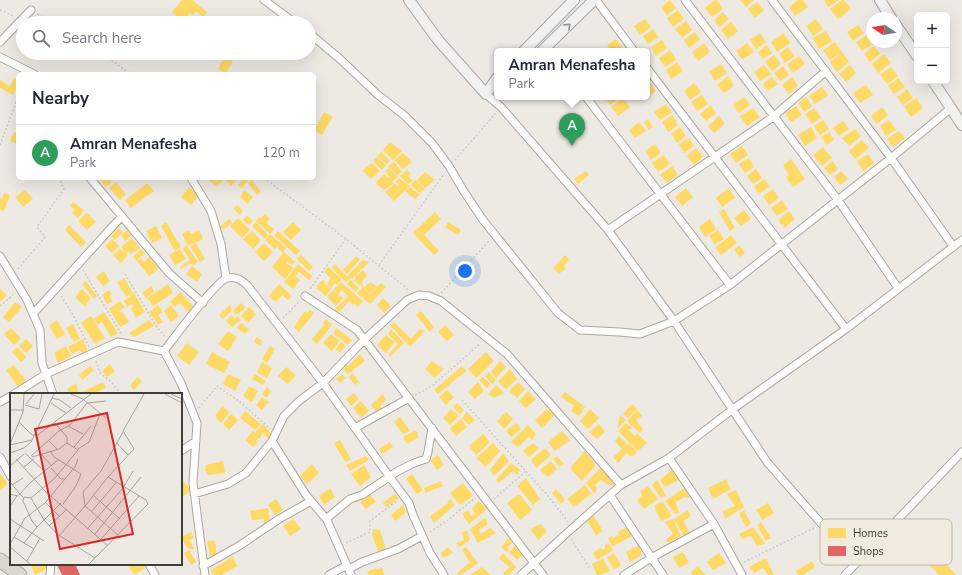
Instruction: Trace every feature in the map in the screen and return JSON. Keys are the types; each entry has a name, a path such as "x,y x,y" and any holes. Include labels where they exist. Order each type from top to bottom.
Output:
{"highway":[{"path":"0,560 20,575"}],"main road":[{"path":"409,0 438,40 486,94"},
{"path":"527,48 574,0"},
{"path":"548,48 595,0"},
{"path":"880,0 888,12"},
{"path":"902,34 914,52"},
{"path":"486,94 494,82"},
{"path":"935,84 962,125"},
{"path":"486,94 494,91"}],"street":[{"path":"264,0 286,16"},
{"path":"595,0 632,48"},
{"path":"684,0 838,200 898,288"},
{"path":"772,0 891,158 953,246"},
{"path":"25,16 31,10"},
{"path":"0,42 16,25"},
{"path":"316,40 340,59 377,94 405,116 432,143 449,166 463,190 494,235 558,313 580,330 640,334 674,322 730,285 891,158 951,108"},
{"path":"0,57 30,72"},
{"path":"608,230 773,117 826,71"},
{"path":"650,72 713,157 782,244 846,329"},
{"path":"486,94 501,107 608,230 674,322 767,462 820,523"},
{"path":"588,100 730,285"},
{"path":"92,180 169,273 203,303"},
{"path":"192,180 211,211 221,244 226,278"},
{"path":"33,314 122,216"},
{"path":"521,575 621,485 669,458 733,409 846,329 962,240"},
{"path":"0,256 27,300 40,330 42,363 53,393"},
{"path":"164,350 211,292 226,278 236,277 247,284 323,383 409,503 430,553 444,575"},
{"path":"194,494 228,484 246,473 272,442 284,416 299,401 323,383 364,340 407,300 418,295 429,296 441,302 507,354 621,485"},
{"path":"304,296 357,330 543,575"},
{"path":"15,393 46,374 118,342 164,350"},
{"path":"164,350 181,383 197,422 193,483 205,575"},
{"path":"0,402 10,396"},
{"path":"355,428 409,398"},
{"path":"326,519 350,499 362,495 389,476 414,463 426,459 432,428"},
{"path":"182,450 196,441"},
{"path":"272,442 311,501 326,519 349,570"},
{"path":"898,519 962,452"},
{"path":"0,457 10,476"},
{"path":"669,458 714,524 742,575"},
{"path":"610,495 663,575"},
{"path":"203,566 239,546 279,519 311,501"},
{"path":"624,575 714,524"},
{"path":"329,575 349,570 369,560 398,549 422,536"},
{"path":"50,575 51,565"},
{"path":"150,565 155,575"},
{"path":"845,575 854,565"}],"path":[{"path":"0,10 16,18"},
{"path":"31,10 41,16"},
{"path":"111,60 127,72"},
{"path":"0,145 16,102"},
{"path":"379,265 449,166 501,107"},
{"path":"12,276 45,237 37,227 64,189 61,180"},
{"path":"267,180 346,238 416,296"},
{"path":"435,299 494,235"},
{"path":"277,324 304,296 346,238"},
{"path":"78,264 128,344"},
{"path":"126,274 156,326 170,343"},
{"path":"0,306 20,288"},
{"path":"56,288 72,313 92,353 100,373 111,382 120,393"},
{"path":"409,398 432,386 487,338"},
{"path":"194,415 217,386 239,401 276,434"},
{"path":"462,400 548,496 570,530 590,569"},
{"path":"488,503 526,471"},
{"path":"422,536 448,520 481,493"},
{"path":"339,546 370,532 370,521 404,496"},
{"path":"737,566 820,526"}],"building: Homes":[{"path":"182,0 192,0 207,12 204,16 196,11 193,15 190,13 187,16 177,16 172,12"},
{"path":"670,0 676,8 667,15 661,7"},
{"path":"717,0 723,9 712,17 705,8"},
{"path":"740,0 754,0 746,7"},
{"path":"798,0 803,0 808,7 795,16 789,7"},
{"path":"824,0 839,0 828,7"},
{"path":"844,0 851,9 838,19 830,9"},
{"path":"757,2 764,10 755,18 748,9"},
{"path":"678,10 684,19 673,27 667,18"},
{"path":"723,12 729,19 720,27 714,20"},
{"path":"645,19 651,27 640,35 634,26"},
{"path":"816,19 823,29 813,36 806,26"},
{"path":"686,21 692,30 682,38 675,29"},
{"path":"731,22 738,31 728,39 721,30"},
{"path":"858,25 864,33 853,41 847,32"},
{"path":"653,29 659,37 648,44 643,36"},
{"path":"826,31 832,41 819,49 813,38"},
{"path":"695,32 700,40 689,48 684,40"},
{"path":"760,33 766,42 756,49 750,40"},
{"path":"784,33 790,43 777,52 771,42"},
{"path":"866,36 867,48 862,51 856,42"},
{"path":"616,39 622,48 609,48 607,45"},
{"path":"662,40 667,48 656,56 651,47"},
{"path":"835,42 842,52 830,60 823,50"},
{"path":"704,43 710,52 698,61 692,52"},
{"path":"747,43 754,52 742,60 736,51"},
{"path":"767,45 772,53 763,59 758,52"},
{"path":"788,47 795,56 785,63 779,54"},
{"path":"872,48 876,48 880,54 870,62 864,54"},
{"path":"670,50 676,60 665,67 659,58"},
{"path":"842,52 849,62 837,72 830,62"},
{"path":"884,54 891,63 878,73 872,64"},
{"path":"774,55 781,64 772,71 765,62"},
{"path":"799,56 805,64 793,73 787,65"},
{"path":"223,60 233,61 227,72 218,69"},
{"path":"677,62 683,71 671,79 666,70"},
{"path":"721,64 727,73 715,81 709,72"},
{"path":"764,65 771,74 760,81 754,72"},
{"path":"850,65 856,73 846,82 839,74"},
{"path":"783,66 789,75 780,81 774,73"},
{"path":"891,67 898,76 887,84 880,75"},
{"path":"728,76 734,85 724,93 717,85"},
{"path":"772,77 778,84 768,91 763,84"},
{"path":"792,77 798,86 789,94 782,85"},
{"path":"14,78 16,79 16,89 13,95 0,88 0,80 10,86"},
{"path":"898,78 905,87 894,94 888,86"},
{"path":"650,82 656,91 650,95"},
{"path":"694,83 701,92 690,100 684,91"},
{"path":"866,85 873,95 860,103 853,93"},
{"path":"822,87 828,95 815,104 809,96"},
{"path":"907,89 913,98 903,105 897,97"},
{"path":"702,95 708,104 697,111 691,102"},
{"path":"744,97 750,105 739,113 733,105"},
{"path":"806,97 812,106 804,112 798,103"},
{"path":"916,98 923,108 911,117 904,107"},
{"path":"606,100 616,100 610,105"},
{"path":"620,100 625,100 630,107 618,116 611,107"},
{"path":"666,104 672,112 660,120 654,112"},
{"path":"711,105 716,113 706,121 700,114"},
{"path":"796,106 802,115 791,122 785,113"},
{"path":"882,107 888,115 877,124 871,116"},
{"path":"753,108 760,117 747,126 740,116"},
{"path":"814,108 821,117 812,124 805,114"},
{"path":"324,112 333,117 322,135 316,131 316,126"},
{"path":"672,115 678,125 668,132 662,122"},
{"path":"719,116 725,124 714,133 708,126"},
{"path":"648,119 653,127 649,130 644,122"},
{"path":"823,120 829,129 820,135 814,126"},
{"path":"889,120 896,130 886,136 880,126"},
{"path":"843,121 849,129 839,136 833,128"},
{"path":"639,122 646,131 635,138 629,130"},
{"path":"680,127 686,136 677,143 671,134"},
{"path":"811,127 817,138 805,146 798,135"},
{"path":"855,129 861,136 849,146 842,138"},
{"path":"899,131 905,138 893,147 887,139"},
{"path":"14,132 16,132 16,143 10,141"},
{"path":"829,132 834,140 827,145 821,137"},
{"path":"689,138 694,146 684,153 679,144"},
{"path":"862,140 869,148 855,159 849,151"},
{"path":"390,142 402,151 393,160 383,150"},
{"path":"655,144 661,153 651,160 645,151"},
{"path":"742,146 748,155 736,163 730,154"},
{"path":"823,147 832,158 822,166 813,155"},
{"path":"696,148 703,157 694,165 687,156"},
{"path":"381,152 390,161 387,164 377,156"},
{"path":"403,153 412,162 403,169 394,160"},
{"path":"868,154 874,163 863,171 857,161"},
{"path":"664,155 670,164 658,172 652,163"},
{"path":"377,157 386,165 382,170 373,161"},
{"path":"749,158 754,167 745,173 739,164"},
{"path":"791,159 805,179 793,187 786,177 789,175 783,165"},
{"path":"833,161 838,169 830,175 824,168"},
{"path":"394,162 402,172 397,175 388,166"},
{"path":"372,163 380,171 371,179 362,171"},
{"path":"672,166 678,175 667,183 660,175"},
{"path":"389,168 398,177 392,182 394,183 384,190 375,183 384,174 388,178 390,177 385,172"},
{"path":"756,169 762,178 753,184 747,176"},
{"path":"407,170 411,174 408,176 413,181 408,184 400,176"},
{"path":"586,171 589,175 578,184 574,179"},
{"path":"841,171 848,179 840,185 834,177"},
{"path":"425,172 435,180 425,188 417,180"},
{"path":"399,178 410,186 394,201 385,192 395,183 398,187 399,185 396,182"},
{"path":"764,179 770,186 759,194 754,187"},
{"path":"100,180 110,180 112,182 106,187"},
{"path":"208,180 223,180 217,187"},
{"path":"225,180 237,180 231,186"},
{"path":"242,180 249,180 241,188 238,185"},
{"path":"252,180 261,192 257,195 248,183"},
{"path":"416,180 425,189 420,193 410,185"},
{"path":"116,182 126,194 120,200 109,188"},
{"path":"147,183 154,191 131,208 125,200"},
{"path":"189,187 199,195 191,205 181,197"},
{"path":"410,187 420,195 415,199 405,191"},
{"path":"686,188 693,197 682,206 675,197"},
{"path":"729,188 735,198 722,207 716,198"},
{"path":"773,189 779,198 769,205 763,196"},
{"path":"25,190 33,199 23,207 15,197"},
{"path":"244,190 253,197 248,204 240,197"},
{"path":"4,193 10,195 4,211 0,210 0,198 2,199"},
{"path":"782,200 788,209 777,216 771,208"},
{"path":"73,202 84,210 78,218 72,213 75,210 70,206"},
{"path":"237,205 243,211 240,215 233,208"},
{"path":"724,209 735,228 730,231 719,212"},
{"path":"744,210 751,219 741,226 734,218"},
{"path":"789,211 795,219 785,228 778,220"},
{"path":"435,212 441,219 424,235 439,251 434,255 413,233"},
{"path":"87,213 96,222 87,230 78,221"},
{"path":"265,214 270,219 266,223 274,229 270,234 256,221 259,217 261,218"},
{"path":"247,215 253,221 249,225 243,220"},
{"path":"238,218 250,230 242,238 230,226"},
{"path":"229,219 232,223 223,230 220,227"},
{"path":"710,219 716,229 705,237 699,227"},
{"path":"166,222 181,247 175,251 161,226"},
{"path":"256,222 268,235 265,239 252,226"},
{"path":"293,222 301,230 291,240 283,232"},
{"path":"448,222 461,230 458,235 445,227"},
{"path":"69,225 86,242 81,247 65,230"},
{"path":"156,226 162,238 152,243 146,231"},
{"path":"118,228 123,232 115,240 111,236"},
{"path":"127,230 131,236 125,241 121,235"},
{"path":"189,230 191,234 199,230 203,239 188,246 182,234"},
{"path":"718,230 724,239 715,244 709,236"},
{"path":"252,231 261,240 253,249 243,239"},
{"path":"278,231 300,251 296,255 274,236"},
{"path":"270,234 286,248 283,253 277,247 275,249 265,240"},
{"path":"731,235 737,243 721,255 715,248"},
{"path":"132,238 140,248 131,254 129,251 126,254 121,247"},
{"path":"112,239 119,246 112,253 105,246"},
{"path":"196,243 205,259 200,262 190,246"},
{"path":"264,243 273,252 264,261 255,252"},
{"path":"186,245 198,262 193,266 191,263 181,269 180,267 190,260 183,249"},
{"path":"739,245 745,253 740,257 734,250"},
{"path":"120,249 128,255 121,263 113,255"},
{"path":"141,249 145,253 136,261 133,257"},
{"path":"180,249 186,259 175,265 169,255"},
{"path":"284,252 295,262 292,265 288,261 286,263 294,268 285,279 272,267"},
{"path":"301,255 313,267 309,271 297,259"},
{"path":"565,255 569,259 564,266 566,268 559,274 553,268"},
{"path":"356,256 360,259 347,274 343,270"},
{"path":"149,257 159,268 149,276 137,261 141,258 144,262"},
{"path":"363,260 369,262 352,279 351,278 346,282 332,268 335,264 347,276"},
{"path":"298,264 312,276 309,280 299,272 295,276 300,280 293,289 284,282"},
{"path":"192,266 202,274 197,282 186,274"},
{"path":"328,267 342,279 337,285 335,283 331,288 327,284 331,278 324,272"},
{"path":"363,270 367,276 362,281 363,287 354,281 356,276"},
{"path":"104,271 110,281 103,286 96,277"},
{"path":"124,278 133,293 127,297 117,283"},
{"path":"323,280 325,282 324,283 331,289 326,296 316,288"},
{"path":"350,280 353,281 352,285 353,283 359,288 356,292 347,284"},
{"path":"86,281 97,296 94,299 82,284"},
{"path":"341,282 363,301 358,307 349,301 337,314 334,310 348,296 342,290 338,294 334,289"},
{"path":"370,282 377,287 370,294 364,288"},
{"path":"381,283 386,287 370,304 357,293 363,287 370,295"},
{"path":"168,284 173,293 153,306 147,298"},
{"path":"279,284 292,296 288,300 282,295 276,302 269,296"},
{"path":"151,286 154,291 146,298 142,293"},
{"path":"0,289 7,295 0,302"},
{"path":"82,289 91,299 87,302 85,307 76,298"},
{"path":"109,290 112,294 109,296 113,301 107,304 102,295"},
{"path":"333,290 343,298 336,306 327,297"},
{"path":"180,292 193,306 188,312 180,303 175,307 170,302"},
{"path":"134,293 145,312 136,318 131,308 134,306 132,304 127,307 124,301"},
{"path":"383,298 391,306 384,313 377,305"},
{"path":"120,301 125,307 119,311 121,313 123,312 129,322 120,327 109,309"},
{"path":"15,302 22,307 9,322 3,317"},
{"path":"241,303 246,308 236,315 233,310"},
{"path":"158,305 163,312 158,315 163,322 158,325 149,312"},
{"path":"171,305 179,316 171,322 164,311"},
{"path":"230,305 232,310 223,319 219,315"},
{"path":"249,307 256,314 248,323 241,316"},
{"path":"310,310 314,313 299,332 294,327 305,311 307,313"},
{"path":"421,311 434,327 430,332 416,315"},
{"path":"104,312 118,333 111,337 102,322 98,324 93,319"},
{"path":"231,315 235,319 237,316 241,320 232,327 226,321"},
{"path":"91,316 105,338 95,344 81,323"},
{"path":"326,319 332,325 317,344 312,339 324,325 323,323"},
{"path":"57,320 65,334 57,339 49,326"},
{"path":"149,320 154,326 134,337 129,333"},
{"path":"394,322 411,339 420,329 425,331 410,347 390,325"},
{"path":"241,323 249,329 245,334 237,328"},
{"path":"73,324 80,339 74,342 66,328"},
{"path":"445,325 454,335 447,341 438,332"},
{"path":"11,328 21,338 14,345 4,334"},
{"path":"336,328 352,340 348,345 333,333"},
{"path":"391,329 404,343 390,357 388,355 398,344 388,334"},
{"path":"228,331 237,337 228,351 218,344"},
{"path":"331,334 340,341 332,351 323,343"},
{"path":"386,335 395,342 386,353 377,345"},
{"path":"256,337 262,340 261,346 254,342"},
{"path":"26,339 33,346 26,353 19,346"},
{"path":"83,339 88,351 83,355 80,350 72,354 68,347"},
{"path":"341,342 346,346 340,352 335,350"},
{"path":"187,343 199,352 189,365 177,356"},
{"path":"66,346 71,356 58,363 54,353"},
{"path":"270,346 275,349 267,363 262,359"},
{"path":"17,347 26,357 21,362 12,352"},
{"path":"212,352 230,362 224,373 206,364"},
{"path":"486,352 494,361 476,378 468,369"},
{"path":"360,354 365,361 348,374 342,368 346,364 348,366"},
{"path":"432,361 443,369 435,378 425,369"},
{"path":"500,361 506,367 496,378 491,372"},
{"path":"262,362 272,368 267,378 257,372"},
{"path":"110,364 115,371 107,377 102,371"},
{"path":"14,365 26,381 18,387 6,370"},
{"path":"90,366 94,370 82,380 79,375"},
{"path":"462,366 466,371 438,394 434,390"},
{"path":"286,367 296,375 288,384 278,376"},
{"path":"510,369 517,379 506,389 498,382"},
{"path":"489,372 496,380 492,384 485,376"},
{"path":"353,373 359,382 355,385 349,377"},
{"path":"228,374 241,380 235,391 223,384"},
{"path":"255,374 266,381 263,385 252,379"},
{"path":"342,374 346,378 340,383 336,379"},
{"path":"137,377 142,381 134,390 130,386"},
{"path":"483,377 491,384 487,388 479,380"},
{"path":"103,382 106,388 94,393 82,392"},
{"path":"478,382 484,391 475,399 468,392"},
{"path":"518,382 525,389 517,398 509,391"},
{"path":"76,383 79,393 69,393 67,389"},
{"path":"496,385 504,393 494,398 488,394"},
{"path":"249,386 258,391 252,402 243,396"},
{"path":"267,387 271,391 266,398 262,394"},
{"path":"447,390 454,397 446,405 439,397"},
{"path":"528,391 536,399 526,408 519,401"},
{"path":"565,392 585,407 579,416 571,411 574,406 561,397"},
{"path":"354,393 359,399 351,406 346,399"},
{"path":"383,394 386,400 380,406 383,410 377,413 371,405"},
{"path":"262,397 269,402 262,410 256,405"},
{"path":"361,401 369,411 361,418 353,408"},
{"path":"457,403 464,410 460,414 453,407"},
{"path":"632,404 637,409 628,418 623,414"},
{"path":"222,406 230,412 221,423 215,416"},
{"path":"451,409 459,416 450,425 443,418"},
{"path":"547,409 555,415 542,428 535,420"},
{"path":"590,409 599,418 588,429 580,421"},
{"path":"637,410 642,416 636,420 643,429 640,433 627,421"},
{"path":"245,411 261,424 255,430 240,418"},
{"path":"467,412 475,420 469,425 462,418"},
{"path":"506,412 513,419 504,429 497,421"},
{"path":"231,414 238,420 229,430 223,424"},
{"path":"620,415 626,420 617,429"},
{"path":"400,417 410,431 403,434 394,422"},
{"path":"461,419 467,427 456,436 450,428"},
{"path":"516,423 521,429 511,437 506,431"},
{"path":"626,423 632,428 629,430 635,436 637,433 647,443 638,451 618,431"},
{"path":"263,424 273,436 270,441 263,433 256,441 258,443 253,447 245,440 253,431 255,433"},
{"path":"599,424 605,432 597,439 589,432"},
{"path":"528,425 536,434 532,440 529,437 518,447 511,442"},
{"path":"416,430 419,437 407,444 403,437"},
{"path":"562,431 570,440 555,451 548,442"},
{"path":"483,434 490,442 476,455 469,446"},
{"path":"619,436 627,444 622,449 615,441"},
{"path":"340,440 351,459 345,462 334,443"},
{"path":"390,442 393,447 382,454 379,449"},
{"path":"493,443 500,451 486,467 476,458"},
{"path":"533,443 539,448 529,457 523,451"},
{"path":"629,443 637,452 632,457 627,453 618,463 613,457"},
{"path":"545,448 551,455 536,468 531,460"},
{"path":"585,451 596,465 582,481 570,468"},
{"path":"503,453 509,461 494,476 490,470"},
{"path":"438,455 444,465 437,470 430,460"},
{"path":"366,456 369,460 350,471 346,465"},
{"path":"557,456 564,464 560,467 553,459"},
{"path":"223,461 225,473 208,475 205,470 206,465"},
{"path":"551,461 557,469 548,477 540,470"},
{"path":"511,463 520,470 517,475 513,471 499,483 496,480"},
{"path":"312,464 319,473 307,484 300,476"},
{"path":"364,465 371,477 360,486 351,474"},
{"path":"600,468 615,484 610,486 601,480 595,485 597,488 595,494 586,483"},
{"path":"673,469 681,479 665,487 660,480"},
{"path":"0,473 8,484 0,491"},
{"path":"412,474 423,490 417,494 406,479"},
{"path":"526,478 540,499 533,505 517,486"},
{"path":"182,479 191,490 182,497"},
{"path":"726,479 731,489 713,499 708,488"},
{"path":"657,480 666,496 661,498 652,485"},
{"path":"441,481 443,486 425,493 424,488"},
{"path":"463,483 473,496 460,505 450,493"},
{"path":"585,485 591,494 574,507 567,499"},
{"path":"648,486 658,499 644,509 637,500 642,496 640,491"},
{"path":"686,487 690,498 685,497 676,502 679,513 675,514 665,501"},
{"path":"330,488 335,497 324,505 319,496"},
{"path":"556,489 565,500 561,504 552,493"},
{"path":"736,490 744,507 725,519 723,511 735,506 727,494"},
{"path":"370,494 376,502 366,509 360,502"},
{"path":"395,494 399,498 386,507 383,503"},
{"path":"519,494 532,510 520,520 507,503"},
{"path":"276,499 283,510 275,515 268,505"},
{"path":"450,499 455,505 434,523 430,516 447,504"},
{"path":"479,501 487,509 469,524 462,514 468,510 471,516 475,514 472,508"},
{"path":"662,501 672,516 661,521 654,506"},
{"path":"768,503 774,513 762,520 756,510"},
{"path":"403,505 406,512 395,521 391,515"},
{"path":"268,508 270,522 264,524 264,519 252,520 250,511"},
{"path":"688,510 691,516 683,521 690,533 684,536 674,519"},
{"path":"744,510 751,524 746,527 739,513"},
{"path":"593,515 603,531 596,535 586,519"},
{"path":"485,518 488,524 479,530 481,534 490,528 496,533 478,543 470,529"},
{"path":"293,519 301,529 290,536 283,526"},
{"path":"673,519 681,536 668,543 666,540 673,534 665,522"},
{"path":"761,522 771,538 766,541 757,525"},
{"path":"541,524 547,532 538,540 530,529"},
{"path":"627,527 632,536 612,547 608,538 612,536 613,538 619,535 618,532"},
{"path":"753,527 765,544 757,546 751,536 742,539 739,534"},
{"path":"373,529 380,530 386,550 378,551 372,535"},
{"path":"467,530 470,540 460,547 456,543 464,540 462,533"},
{"path":"191,532 194,538 189,540 194,549 188,549 182,536"},
{"path":"509,538 513,543 507,547 509,550 507,552 501,547"},
{"path":"207,541 215,541 217,556 210,557"},
{"path":"608,543 613,550 597,560 593,553 600,548 603,550 605,545"},
{"path":"515,545 523,554 518,560 509,553"},
{"path":"639,545 642,555 630,562 626,552"},
{"path":"448,547 453,553 443,558 441,553"},
{"path":"466,547 478,563 461,575 458,575 457,573 470,562 462,550"},
{"path":"189,550 196,562 191,565 184,553"},
{"path":"683,552 689,563 679,568 673,557"},
{"path":"503,553 516,567 509,575 505,575 503,573 510,567 499,559"},
{"path":"614,553 621,565 614,570 607,558"},
{"path":"719,553 726,563 713,570 707,562"},
{"path":"233,556 237,566 222,575 213,575 211,570"},
{"path":"766,558 774,575 768,575 763,568 755,573 749,567"},
{"path":"603,559 610,571 597,575 592,564"},
{"path":"812,561 815,567 803,575 798,575 796,571"},
{"path":"30,565 46,565 48,568 35,575"},
{"path":"127,565 144,565 145,568 135,575"},
{"path":"930,565 947,565 956,575 939,575"},
{"path":"698,566 705,575 692,575 691,572"},
{"path":"382,567 384,575 369,575 367,572 376,568 377,570"},
{"path":"482,567 491,575 470,575"}],"building: Shops":[{"path":"57,565 75,565 80,575 62,575"}],"place":[{"name":"Amran Menafesha","path":"572,146"}]}
